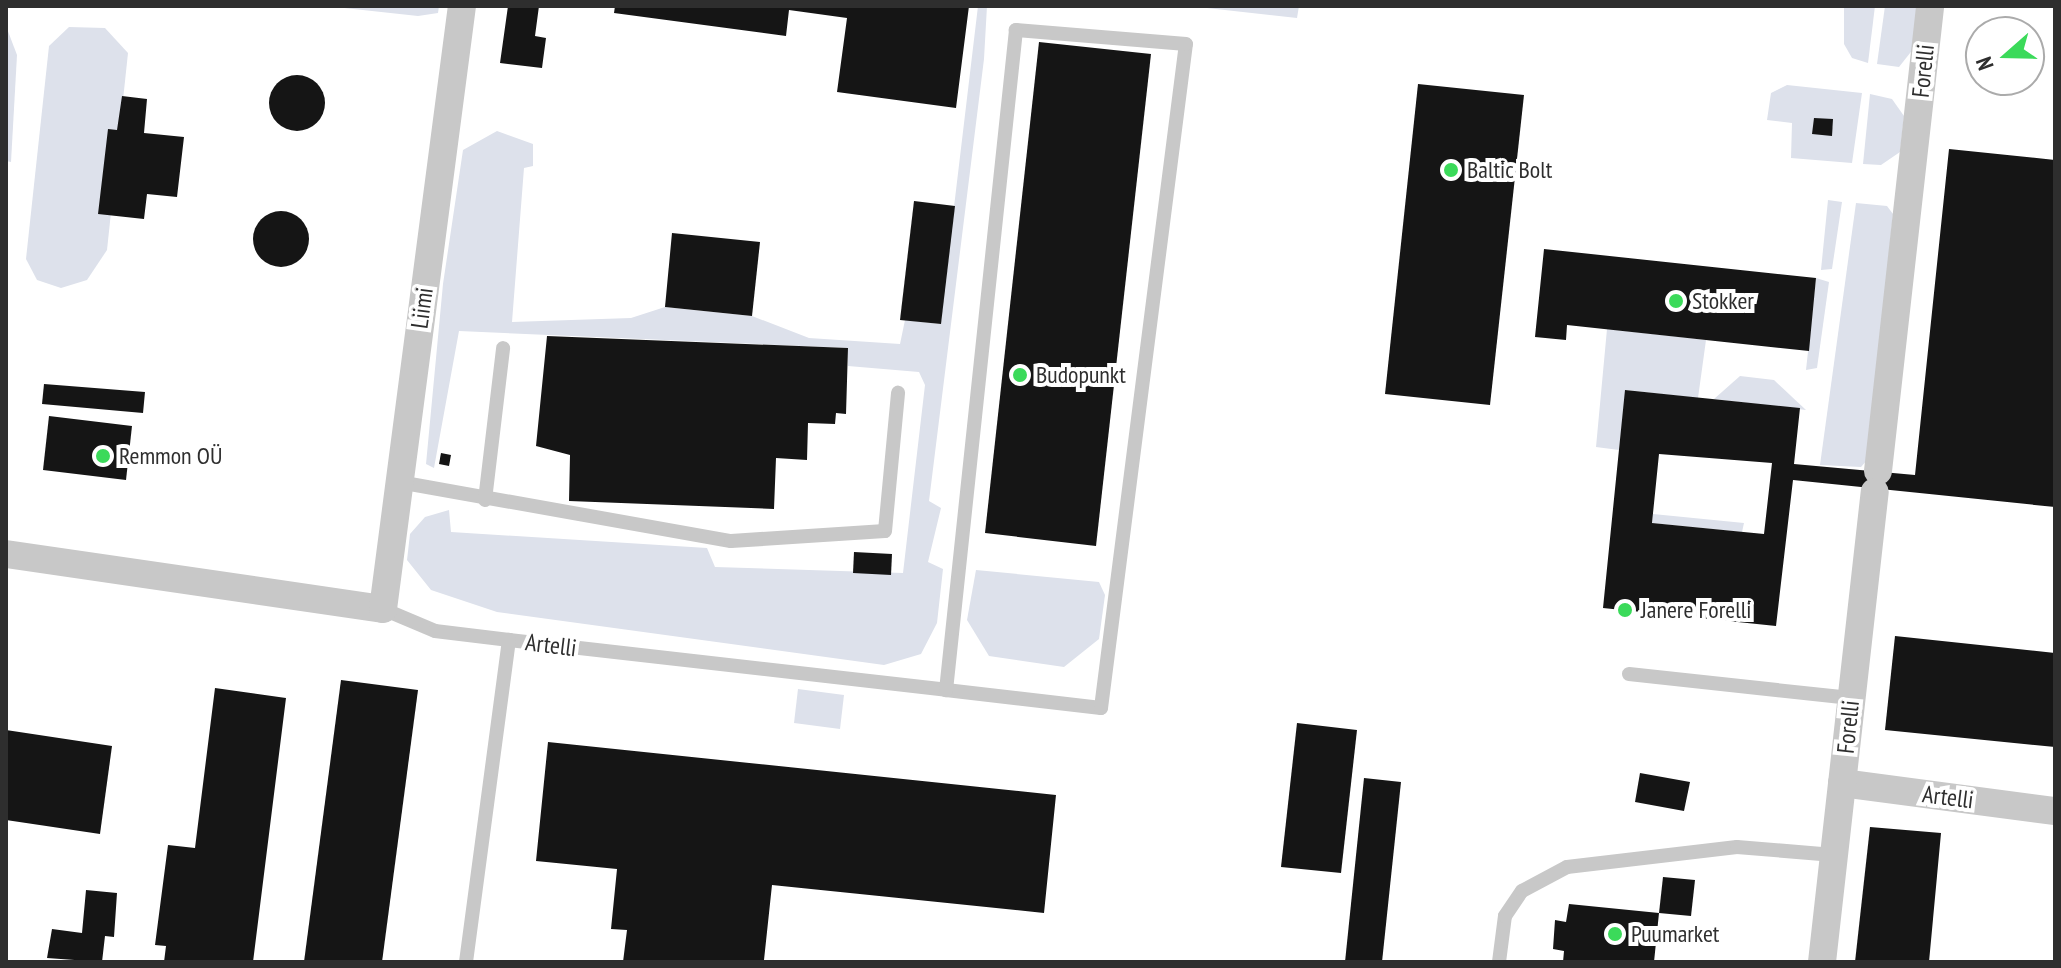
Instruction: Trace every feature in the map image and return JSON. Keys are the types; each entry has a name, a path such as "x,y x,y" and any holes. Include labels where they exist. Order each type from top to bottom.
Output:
{"street":[{"name":"Liimi","path":"383,609 462,6"},
{"name":"Forelli","path":"1822,962 1930,6"},
{"name":"Artelli","path":"6,554 383,609"},
{"name":"Artelli","path":"1842,783 2055,811"}],"lane":[{"name":"Artelli","path":"383,609 435,631 1101,708 1186,44 1016,30 946,690"},
{"path":"485,500 503,348"},
{"path":"399,482 485,500 731,541 885,531 898,393"},
{"path":"466,962 509,640"},
{"path":"1629,674 1851,698"},
{"path":"1499,962 1505,916 1522,891 1567,867 1737,847 1834,855"}],"shaded area":[{"path":"326,6 439,6 438,13 418,16"},
{"path":"978,6 987,6 984,59 929,501 941,508 928,562 943,569 937,623 921,654 884,665 497,612 431,590 407,560 410,534 425,517 449,510 451,532 707,548 715,567 903,573 925,385 919,372 848,366 848,348 459,331 434,468 426,464 443,284 463,150 497,131 533,144 533,166 524,168 512,322 631,318 665,307 752,316 809,338 900,344 905,320 940,324"},
{"path":"1189,6 1299,6 1297,18"},
{"path":"1844,6 1875,6 1868,63 1852,58 1844,44"},
{"path":"1885,6 1918,6 1914,48 1899,67 1877,64"},
{"path":"6,26 17,55 11,162 6,161"},
{"path":"69,27 105,28 128,53 107,250 87,280 61,288 37,280 26,259 49,46"},
{"path":"1787,85 1862,93 1852,163 1791,158 1792,123 1767,120 1771,93"},
{"path":"1870,94 1892,99 1904,116 1900,152 1881,165 1863,164"},
{"path":"1828,200 1842,202 1832,269 1821,270"},
{"path":"1856,203 1887,206 1893,214 1868,459 1861,467 1820,465"},
{"path":"1816,278 1829,282 1817,368 1806,370"},
{"path":"1607,329 1706,340 1698,398 1626,390 1619,450 1596,447"},
{"path":"1740,376 1774,380 1806,410 1714,399"},
{"path":"1653,514 1744,523 1742,532 1652,523"},
{"path":"976,570 1099,582 1105,595 1099,639 1064,667 989,656 967,620"},
{"path":"798,689 844,695 840,729 794,723"}],"building":[{"path":"508,6 539,6 535,36 546,38 542,68 500,63"},
{"path":"615,6 969,6 956,108 837,92 847,18 789,10 786,36 614,13"},
{"path":"1039,42 1151,54 1096,546 985,533"},
{"path":"297,75 317,83 325,103 317,123 297,131 277,123 269,103 277,83"},
{"path":"1418,84 1524,95 1490,405 1385,394"},
{"path":"122,96 147,99 144,133 184,137 177,197 147,194 144,219 98,214 108,129 117,130"},
{"path":"1814,118 1833,119 1832,136 1812,134"},
{"path":"1949,149 2055,160 2055,507 1793,480 1776,626 1603,608 1625,390 1800,408 1794,464 1915,475","holes":["1659,454 1772,463 1764,534 1652,523"]},
{"path":"914,201 955,206 941,324 900,320"},
{"path":"281,211 301,219 309,239 301,259 281,267 261,259 253,239 261,219"},
{"path":"672,233 760,242 752,316 665,307"},
{"name":"Stokker","path":"1544,249 1816,278 1809,351 1567,325 1566,340 1535,337"},
{"path":"547,336 848,348 846,414 836,413 835,424 808,423 807,460 776,458 774,509 569,501 570,455 536,446"},
{"path":"44,384 145,392 143,413 42,404"},
{"path":"49,416 132,426 126,480 43,470"},
{"path":"441,453 451,455 449,466 439,464"},
{"path":"854,552 892,554 891,575 853,573"},
{"path":"1895,636 2055,653 2055,747 1885,730"},
{"path":"341,680 418,690 382,962 304,962"},
{"path":"215,688 286,698 253,962 164,962 166,946 155,945 168,845 195,848"},
{"path":"1297,723 1357,730 1341,873 1281,867"},
{"path":"6,730 112,746 100,834 6,820"},
{"path":"548,742 1056,795 1044,913 772,885 764,960 623,962 627,930 611,929 617,869 536,861"},
{"path":"1640,773 1690,782 1684,811 1635,802"},
{"path":"1364,778 1401,782 1382,962 1345,962"},
{"path":"1870,827 1941,833 1929,962 1855,962"},
{"path":"1663,877 1695,880 1691,916 1659,913"},
{"path":"86,890 117,893 114,937 105,936 102,962 47,958 52,929 82,933"},
{"path":"1569,904 1659,913 1654,962 1563,962 1564,951 1553,949 1555,920 1566,922"}],"place":[{"name":"Baltic Bolt","path":"1451,170"},
{"name":"Stokker","path":"1676,301"},
{"name":"Budopunkt","path":"1020,375"},
{"name":"Remmon OÜ","path":"103,456"},
{"name":"Janere Forelli","path":"1625,610"},
{"name":"Puumarket","path":"1615,934"}]}
